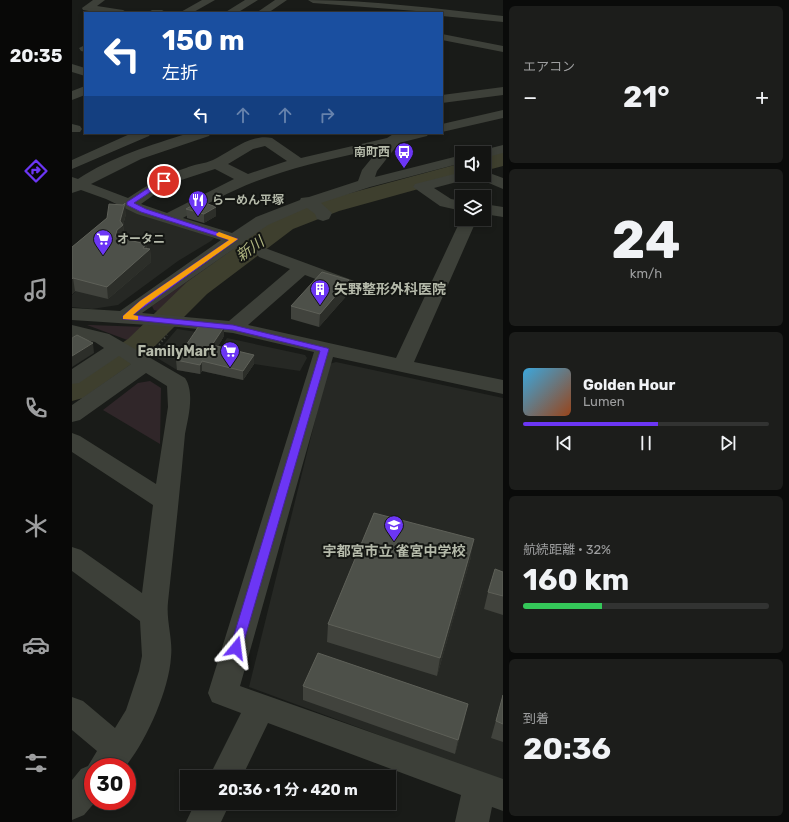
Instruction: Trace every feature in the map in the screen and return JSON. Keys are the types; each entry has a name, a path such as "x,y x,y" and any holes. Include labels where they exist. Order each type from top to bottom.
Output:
{"street":[{"path":"100,0 87,8 116,12"},
{"path":"186,12 210,0"},
{"path":"231,12 253,0"},
{"path":"263,12 282,0"},
{"path":"313,0 439,12 448,0"},
{"path":"337,12 355,3"},
{"path":"443,12 503,19"},
{"path":"443,37 503,49"},
{"path":"72,68 84,72"},
{"path":"503,83 498,87 503,90"},
{"path":"72,96 84,90"},
{"path":"443,100 503,90"},
{"path":"72,99 84,102"},
{"path":"443,128 501,115"},
{"path":"72,165 142,134"},
{"path":"75,185 129,159 201,134"},
{"path":"169,219 209,195 246,179 300,163 395,138 417,134"},
{"path":"365,184 370,170 395,138"},
{"path":"130,204 164,181 193,170 217,164 248,146 267,141 300,163"},
{"path":"491,152 503,149"},
{"path":"125,317 234,239 262,221 317,209 365,184 455,161"},
{"path":"217,164 246,179"},
{"path":"455,178 421,187 446,203 455,205"},
{"path":"491,179 503,184"},
{"path":"75,185 130,204 143,211 234,239"},
{"path":"491,210 503,212"},
{"path":"402,366 466,226"},
{"path":"264,252 350,286"},
{"path":"233,327 303,267"},
{"path":"72,314 179,321 233,327 402,366 503,385"},
{"path":"72,331 102,338 146,362 178,383 179,407 174,434 153,616 156,656 148,694 140,716 111,758 72,711"},
{"path":"72,378 121,348"},
{"path":"324,349 223,693 491,791 472,822"},
{"path":"72,415 146,362"},
{"path":"72,441 167,502"},
{"path":"72,557 153,616"},
{"path":"228,770 260,707"},
{"path":"72,804 84,790"},
{"path":"203,822 209,810"}],"path":[{"path":"146,362 179,321"}],"shaded area":[{"path":"111,204 118,204 214,238 178,261 118,305 92,309 72,307 72,295 75,292 72,291 110,216"},
{"path":"241,244 196,278 158,311 154,310 152,306"},
{"path":"87,325 90,325 145,327 130,341"},
{"path":"177,329 224,336 200,374 177,370 154,356"},
{"path":"227,338 305,355 307,358 300,371 254,364 243,380 206,372"},
{"name":"宇都宮市立 雀宮中学校","path":"336,362 503,398 503,781 249,687 329,364"},
{"path":"150,381 161,388 160,444 103,410 138,383"}],"building":[{"path":"200,201 216,207 204,214 186,209"},
{"name":"オータニ","path":"125,203 120,221 123,225 117,230 115,237 146,244 143,248 150,249 107,287 72,279 72,247 107,218 109,204 123,205"},
{"path":"322,272 349,280 320,314 291,306"},
{"path":"201,323 224,327 212,345 254,355 243,371 202,361 200,365 176,360"},
{"path":"77,335 93,343 72,356 72,338"},
{"path":"374,513 474,539 440,658 328,624"},
{"path":"495,569 503,572 503,596 488,592"},
{"path":"318,653 468,704 458,740 303,686"},
{"path":"503,695 503,724 496,721"}],"waterway":[{"name":"新川","path":"491,162 503,159"},
{"name":"新川","path":"72,391 139,345 197,288 284,224 330,206 455,172"}],"slow traffic":[{"path":"135,318 125,317 234,239 219,234"}],"place":[{"name":"南町西","path":"404,169"},
{"name":"らーめん平塚","path":"198,217"},
{"name":"オータニ","path":"103,256"},
{"name":"矢野整形外科医院","path":"320,306"},
{"name":"FamilyMart","path":"230,368"},
{"name":"宇都宮市立 雀宮中学校","path":"394,542"}],"route":[{"path":"164,181 130,204 143,211 234,239 125,317 233,327 324,349 236,648"}]}
